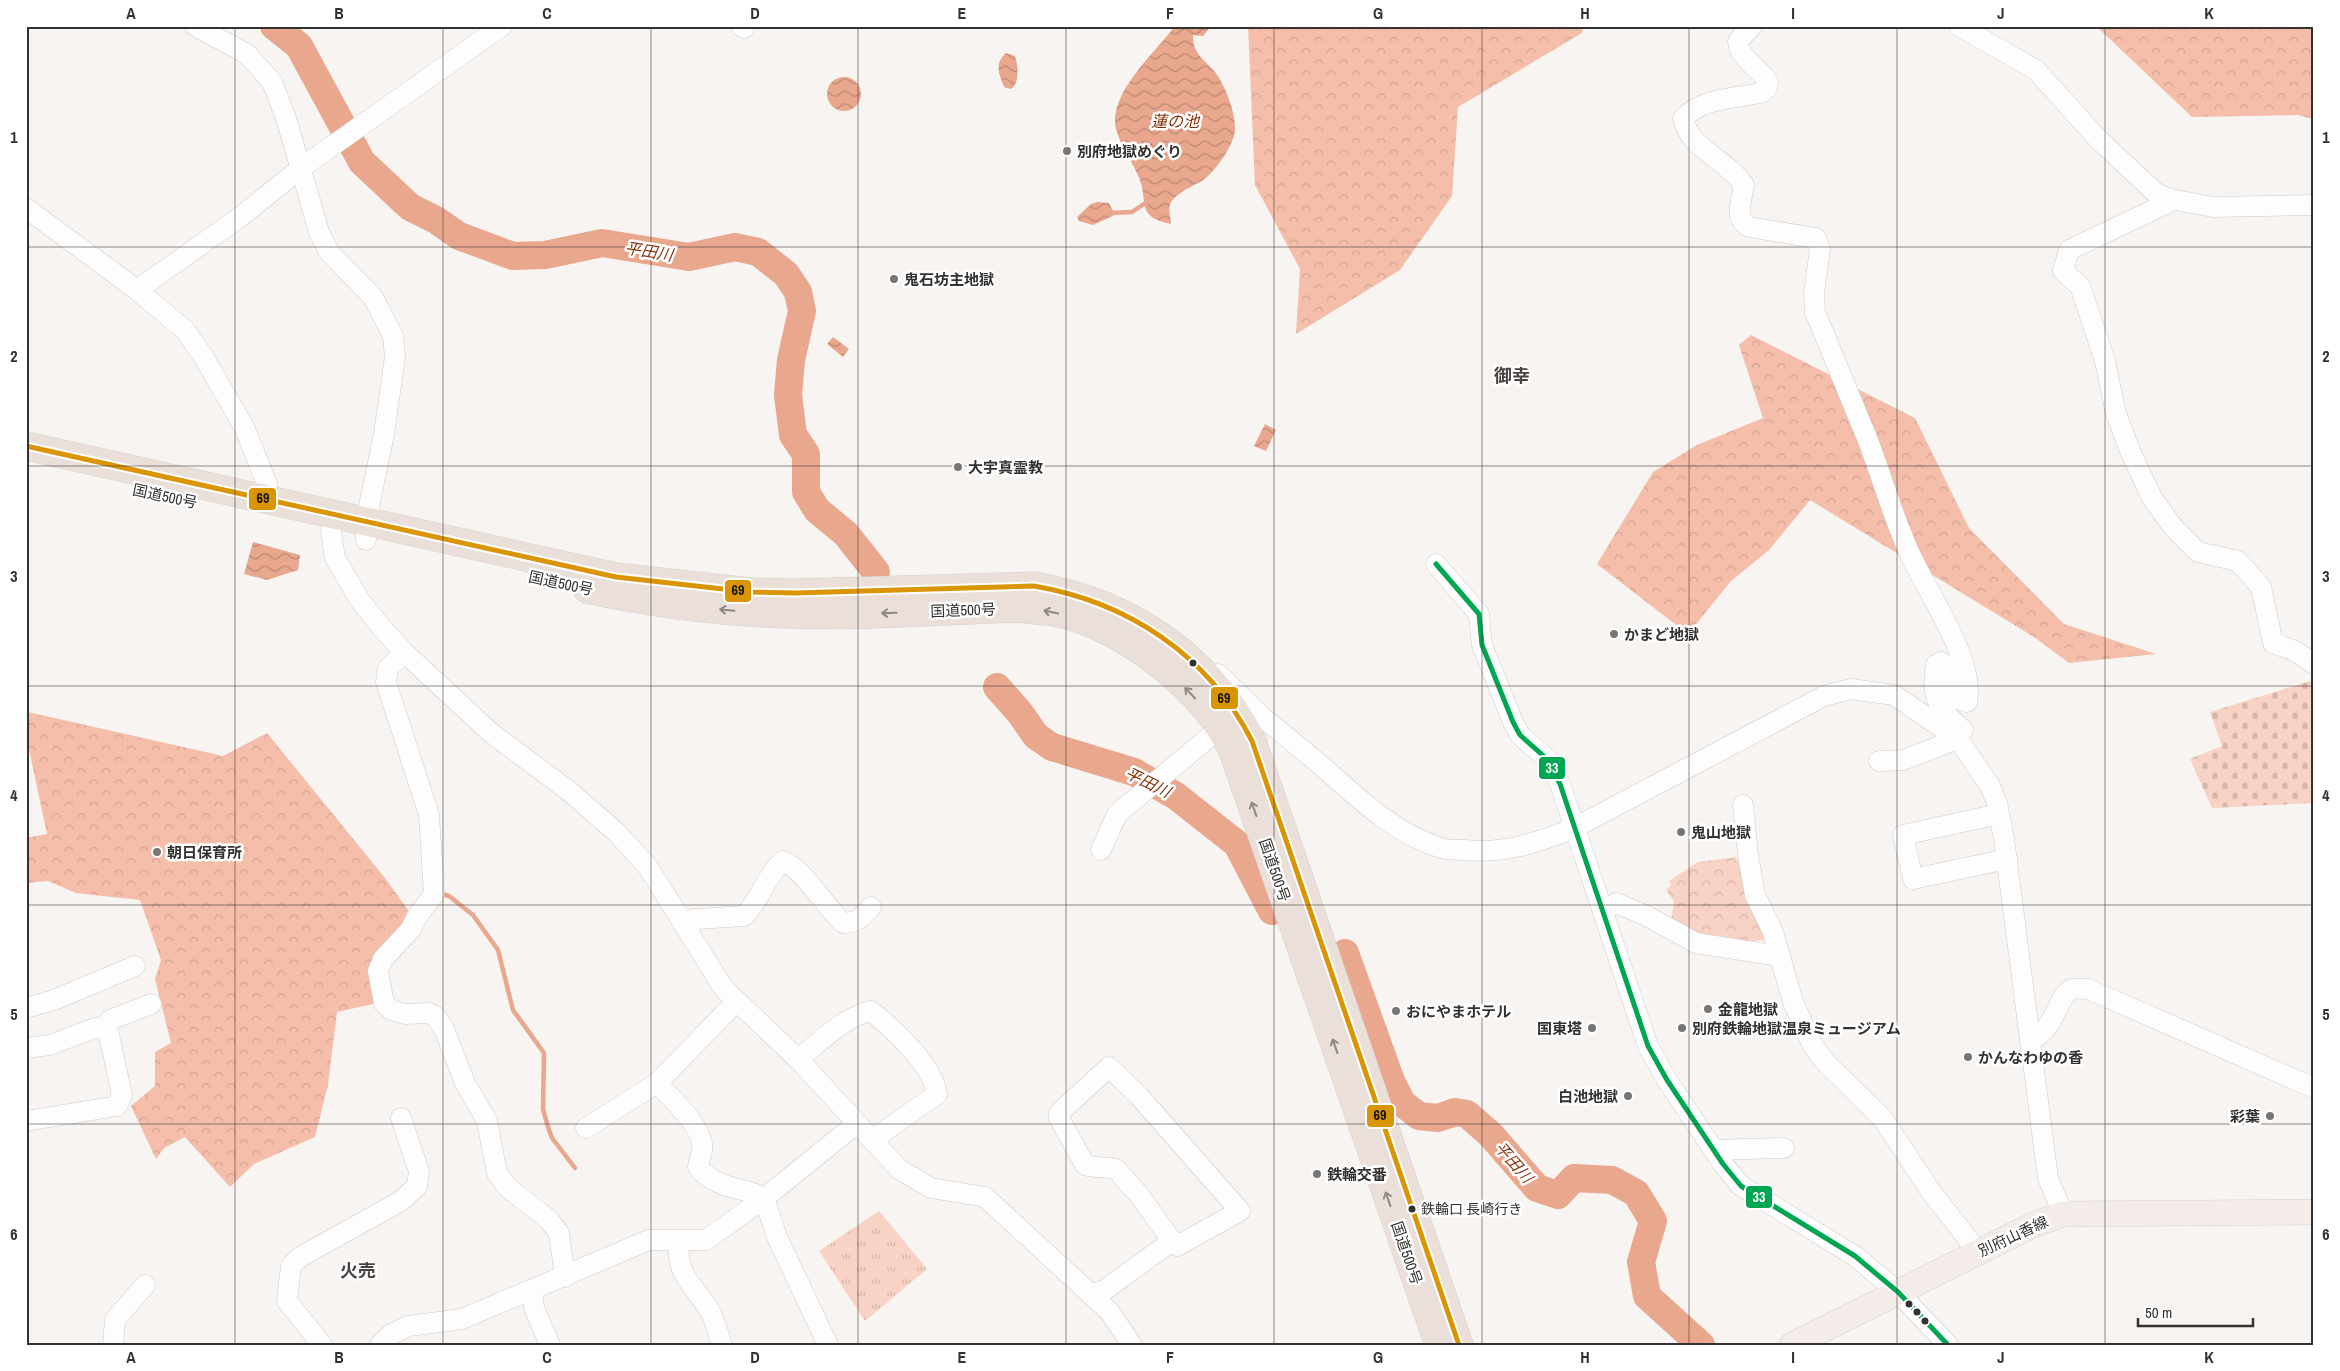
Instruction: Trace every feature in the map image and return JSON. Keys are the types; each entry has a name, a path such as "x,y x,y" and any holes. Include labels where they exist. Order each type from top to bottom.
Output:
{"highway":[{"name":"国道500号","path":"26,446 267,499 366,531 624,597 702,607 819,615 1014,608 1045,610 1071,616 1115,635 1157,663 1184,687 1240,720"},
{"name":"国道500号","path":"26,466 331,532 366,531 616,577 750,592 795,593 1034,586 1060,590 1106,606 1170,641 1205,672 1240,720 1261,764 1459,1345"},
{"name":"国道500号","path":"1240,720 1243,777 1439,1345"}],"main road":[{"name":"別府山香線","path":"1792,1345 2033,1225 2064,1214 2314,1212"}],"street":[{"path":"195,26 247,54 266,72 280,100 319,232 329,252 373,297 394,336 396,358 366,531"},
{"path":"136,290 240,217 301,168 356,131 502,26"},
{"path":"1752,26 1738,41 1739,51 1764,75 1768,82 1767,88 1761,93 1701,105 1691,110 1683,119 1686,131 1699,145 1735,172 1744,185 1739,218 1742,224 1749,227 1811,236 1819,243 1820,250 1814,293 1815,312 1868,439 1906,547 1955,643 1966,671 1969,691 1967,702 1955,698 1950,688 1949,667 1941,662 1936,666 1932,685 1938,703 1950,718 1972,738 1994,768 1990,786"},
{"path":"1959,26 2036,70 2130,172 2157,194 2174,200 2213,207 2314,205"},
{"path":"2174,200 2069,250 2063,271 2080,286 2105,361 2116,414 2131,453 2152,498 2173,527 2198,552 2238,561 2261,587 2273,643 2308,658 2314,664"},
{"path":"26,208 174,319 203,356 244,426 266,484 267,499"},
{"path":"331,532 335,558 348,581 361,602 405,653 490,732 569,791 617,833 648,867 724,989 798,1059 899,1170 931,1188 985,1197 1109,1312 1132,1345"},
{"path":"1436,564 1479,614 1482,645 1513,722 1520,735 1547,760 1560,784 1652,1054 1714,1150 1741,1186 1841,1246 1898,1292 1948,1345"},
{"path":"2291,650 2314,650"},
{"path":"405,653 388,668 386,682 429,815 434,894 416,918 411,929 383,959 378,972 384,1002 391,1010 405,1014 429,1013 435,1016 444,1028 465,1083 487,1121 497,1173 508,1188 549,1220 559,1233 566,1277"},
{"path":"1100,850 1117,814 1240,720 1387,821 1442,849 1477,852 1506,850 1533,844 1574,828 1824,696 1851,690 1894,695 1958,739 1990,786 1999,814 2007,859 2048,1178 2064,1214"},
{"path":"1879,761 1903,760 1958,739"},
{"path":"1743,805 1748,855 1755,895 1773,932 1792,1002 1813,1046 1827,1064 1883,1119 1932,1193 1978,1252"},
{"path":"1999,814 1904,835 1906,853 1913,879 2007,859"},
{"path":"682,920 744,916 762,895 768,879 776,867 783,861 788,863 808,883 843,923 852,923 862,918 871,908"},
{"path":"1603,911 1616,903 1645,915 1696,943 1780,956"},
{"path":"26,1008 54,1000 135,966"},
{"path":"2031,1040 2046,1031 2065,995 2072,989 2088,989 2314,1088"},
{"path":"586,1128 657,1083 736,1002"},
{"path":"104,1029 110,1020 151,1004"},
{"path":"798,1059 847,1021 861,1013 871,1011 909,1048 929,1075 937,1094 872,1140"},
{"path":"26,1048 50,1045 95,1028 104,1029 110,1035 122,1095 117,1106 26,1121"},
{"path":"1109,1067 1139,1096 1240,1211 1177,1246 1172,1241 1139,1195 1116,1169 1094,1168 1085,1165 1060,1118 1059,1113 1109,1067"},
{"path":"657,1083 693,1124 701,1142 702,1151 698,1167 704,1175 712,1182 756,1194 763,1199 777,1237 828,1345"},
{"path":"322,1345 287,1300 291,1266 300,1257 401,1200 417,1186 419,1171 401,1118"},
{"path":"380,1345 390,1335 408,1326 443,1323 462,1319 566,1277 649,1240 679,1242 706,1240 763,1199 856,1124"},
{"path":"1714,1150 1784,1148"},
{"path":"1091,1295 1106,1289 1172,1241"},
{"path":"679,1242 678,1256 687,1282 709,1308 722,1345"},
{"path":"114,1345 115,1320 145,1285"},
{"path":"532,1290 534,1308 550,1345"}],"green space":[{"path":"1248,26 1583,26 1582,33 1458,107 1452,196 1400,270 1296,334 1300,269 1255,185"},
{"path":"2096,26 2314,26 2314,119 2298,115 2192,117"},
{"path":"1751,335 1915,418 1969,528 2064,624 2156,654 2069,663 2034,637 1810,500 1769,550 1731,581 1688,634 1597,564 1653,472 1697,445 1763,418 1739,345"},
{"path":"2314,680 2314,803 2212,808 2190,759 2222,746 2210,712"},
{"path":"28,712 223,756 267,733 385,878 408,910 411,929 370,970 377,1003 337,1012 328,1085 315,1137 254,1164 230,1187 185,1137 164,1148 156,1159 131,1106 155,1086 155,1052 171,1043 155,979 161,960 140,900 76,893 48,881 26,883 26,838 47,834 26,735"},
{"path":"1736,857 1772,940 1719,940 1696,934 1671,921 1674,901 1666,890 1671,885 1669,881 1698,862"},
{"path":"879,1211 927,1269 865,1321 819,1251"}],"water":[{"name":"蓮の池","path":"1175,26 1211,26 1203,36 1193,35 1194,47 1215,72 1223,85 1232,107 1235,129 1228,150 1213,171 1203,180 1180,193 1172,201 1169,209 1171,224 1153,217 1145,208 1140,180 1119,138 1115,118 1118,104 1134,76"},
{"path":"1006,53 1015,56 1017,64 1018,74 1016,83 1011,89 1004,87 999,69 1000,61"},
{"path":"844,77 856,82 861,94 856,106 844,111 832,106 827,94 832,82"},
{"path":"1097,202 1109,203 1114,213 1113,216 1093,225 1079,221 1077,217 1091,204"},
{"path":"833,337 849,349 843,357 827,344"},
{"path":"1265,424 1276,430 1266,451 1254,446"},
{"path":"253,542 300,555 298,570 267,580 244,574"}],"waterway":[{"name":"平田川","path":"274,26 299,46 362,162 410,207 436,220 459,236 513,256 545,255 602,243 689,257 735,247 758,252 786,274 798,292 802,311 791,360 788,395 793,435 806,454 806,492 817,510 846,534 876,572"},
{"path":"1111,213 1132,212 1147,202"},
{"name":"平田川","path":"997,687 1020,713 1036,736 1052,747 1134,772 1176,796 1237,844 1272,911"},
{"path":"439,893 449,896 473,915 498,950 513,1010 544,1053 543,1109 548,1127 552,1138 575,1168"},
{"name":"平田川","path":"1345,953 1391,1081 1402,1103 1419,1116 1438,1118 1455,1112 1467,1114 1491,1135 1537,1188 1558,1195 1574,1178 1612,1180 1636,1193 1653,1221 1641,1262 1647,1296 1701,1345"}],"transit line":[{"name":"69","path":"26,446 616,577 750,592 795,593 1034,586 1069,594 1102,605 1133,619 1162,637 1188,658 1213,683 1234,710 1252,741 1459,1345"},
{"name":"33","path":"1436,564 1479,614 1482,645 1513,722 1520,735 1547,759 1560,784 1648,1046 1667,1080 1723,1164 1741,1186 1855,1256 1898,1292 1948,1345"}],"place":[{"name":"別府地獄めぐり","path":"1067,151"},
{"name":"鬼石坊主地獄","path":"894,279"},
{"name":"大宇真霊教","path":"958,467"},
{"name":"かまど地獄","path":"1614,634"},
{"name":"鬼山地獄","path":"1681,832"},
{"name":"朝日保育所","path":"157,852"},
{"name":"金龍地獄","path":"1708,1009"},
{"name":"おにやまホテル","path":"1396,1011"},
{"name":"国東塔","path":"1592,1028"},
{"name":"別府鉄輪地獄温泉ミュージアム","path":"1682,1028"},
{"name":"かんなわゆの香","path":"1968,1057"},
{"name":"白池地獄","path":"1628,1096"},
{"name":"彩葉","path":"2270,1116"},
{"name":"鉄輪交番","path":"1317,1174"},
{"name":"鉄輪口 長崎行き","path":"1412,1209"}],"district":[{"name":"御幸","path":"1512,375"},
{"name":"火売","path":"358,1270"}]}
